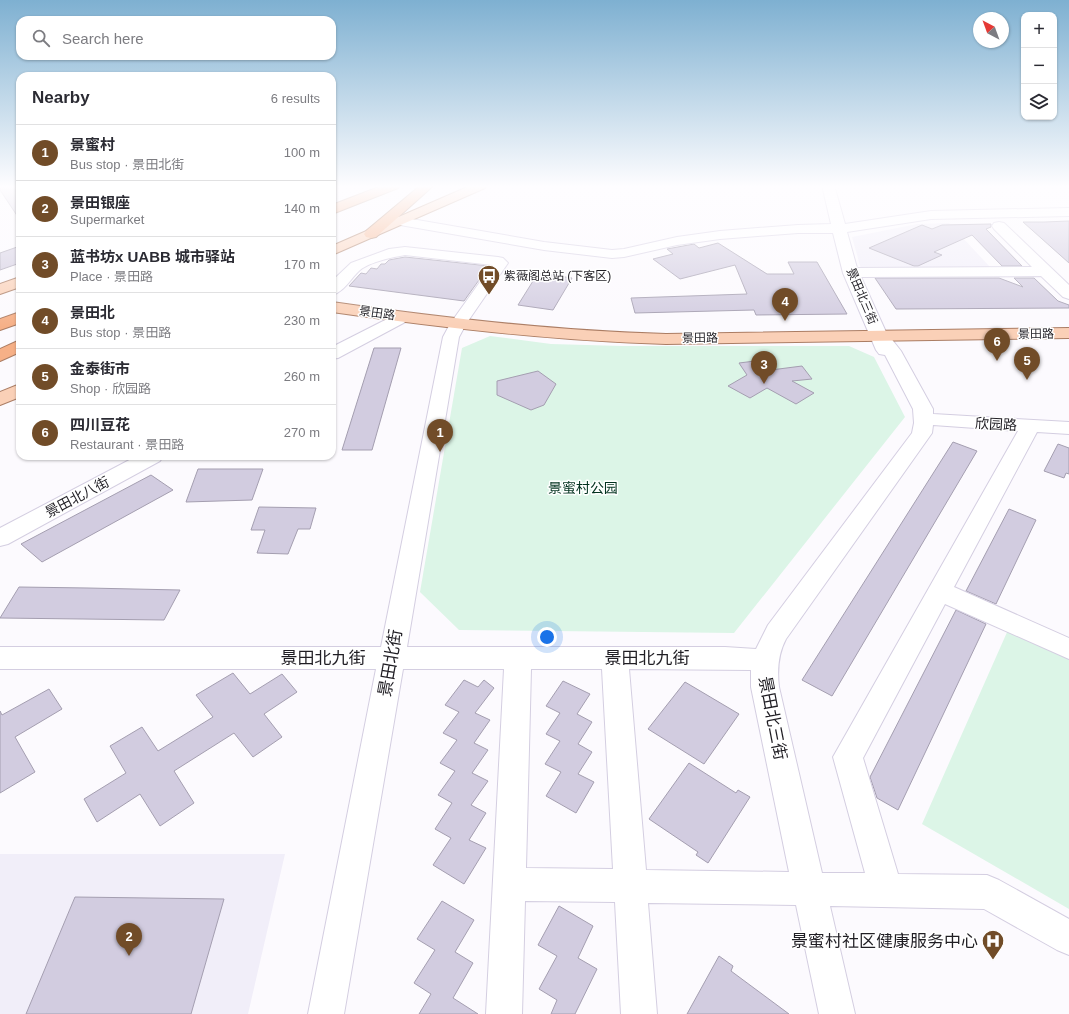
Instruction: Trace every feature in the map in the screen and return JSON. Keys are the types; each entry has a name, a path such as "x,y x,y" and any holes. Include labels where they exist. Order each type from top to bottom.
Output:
{"highway":[{"path":"0,325 16,319"},
{"path":"0,346 16,340"},
{"path":"0,356 16,347"}],"main road":[{"path":"336,250 375,232"},
{"path":"0,289 16,283"},
{"name":"景田路","path":"336,300 554,334 637,338 878,332 1069,325"},
{"name":"景田路","path":"336,308 403,317 461,320"},
{"name":"景田路","path":"878,332 1069,333"},
{"path":"0,399 16,392"}],"street":[{"path":"465,232 544,246 612,254 726,234 750,232"},
{"name":"景田北三街","path":"837,1014 764,687 765,660 768,647 777,632 918,440 923,429 924,419 918,412 886,352 851,273 840,232"},
{"path":"1005,232 1069,294"},
{"name":"景田北街","path":"326,1014 450,343 453,332 501,264 500,262 405,251 389,253 356,266 336,286"},
{"path":"851,273 1049,275 1069,278"},
{"path":"336,352 403,317"},
{"name":"欣园路","path":"924,419 1069,428"},
{"path":"887,891 848,757 1030,426"},
{"name":"景田北八街","path":"0,538 146,460"},
{"path":"939,591 1069,649"},
{"name":"景田北九街","path":"0,658 725,658 765,660"},
{"path":"504,1014 518,658"},
{"path":"615,659 639,1014"},
{"path":"509,884 987,892 1069,938"}],"shaded area":[{"path":"875,232 958,232 990,267 861,269 852,237"},
{"path":"0,854 285,854 248,1014 0,1014"}],"green space":[{"name":"景蜜村公园","path":"490,336 551,344 622,346 849,346 874,357 905,417 734,633 459,630 420,592 462,348"},
{"path":"1008,630 1069,658 1069,909 922,824"}],"building":[{"path":"905,232 989,232 1022,266 1002,266 972,235 934,252 942,255 918,266 914,266 869,248"},
{"path":"1035,232 1069,232 1069,263"},
{"path":"718,243 767,274 794,274 788,262 817,262 847,314 756,315 754,310 635,313 631,298 747,294 735,265 680,279 653,259 673,254 667,249 694,244 699,248"},
{"path":"16,247 16,264 0,270 0,253"},
{"path":"405,257 489,266 464,301 349,286 361,273 366,274 371,268 377,269 381,264 385,264 389,260"},
{"path":"538,273 572,278 553,310 518,305"},
{"path":"875,278 999,278 1023,287 1014,278 1034,278 1058,301 1069,305 1069,308 896,309"},
{"path":"374,348 401,348 372,450 342,450"},
{"path":"763,360 771,370 802,366 812,379 792,381 814,393 796,404 767,388 750,398 728,386 747,375 739,363"},
{"path":"538,371 556,384 544,405 531,410 497,395 497,381"},
{"path":"953,442 977,451 832,696 802,680"},
{"path":"1058,444 1069,448 1069,474 1066,473 1064,478 1044,471"},
{"path":"198,469 263,469 252,500 186,502"},
{"path":"151,475 173,490 42,562 21,544"},
{"path":"259,507 316,508 310,529 298,529 288,554 257,553 265,530 251,530"},
{"path":"1009,509 1036,520 996,604 966,591"},
{"path":"19,587 180,590 164,620 0,618"},
{"path":"956,610 986,624 898,810 877,798 870,777"},
{"path":"233,673 250,694 282,674 297,692 264,714 282,737 253,757 234,733 174,771 194,803 160,826 140,794 97,822 84,799 126,773 110,746 142,727 158,751 213,717 196,695"},
{"path":"464,680 478,687 484,680 494,688 475,713 490,720 474,743 488,750 472,773 488,781 471,805 486,813 469,840 486,848 464,884 433,865 451,838 435,829 452,803 438,795 455,771 440,763 457,740 443,733 459,712 445,705"},
{"path":"563,681 590,694 577,714 592,722 578,744 592,752 578,774 594,782 576,813 546,796 561,772 545,764 560,741 546,734 560,713 546,706"},
{"path":"685,682 739,714 704,764 648,729"},
{"path":"49,689 62,709 15,737 35,772 0,793 0,711 2,715"},
{"path":"689,763 736,793 738,790 750,797 708,863 696,855 698,852 649,819"},
{"path":"75,897 224,899 191,1014 26,1014"},
{"path":"442,901 474,920 455,952 473,963 453,998 478,1014 419,1014 431,994 414,983 435,950 417,939"},
{"path":"559,906 593,926 578,958 597,969 575,1014 551,1014 557,1000 539,989 557,956 538,945"},
{"path":"719,956 733,966 731,971 789,1014 687,1014"}],"place":[{"name":"紫薇阁总站 (下客区)","path":"489,296"},
{"name":"景田北","path":"785,321"},
{"name":"四川豆花","path":"997,361"},
{"name":"金泰街市","path":"1027,380"},
{"name":"蓝书坊x UABB 城市驿站","path":"764,384"},
{"name":"景蜜村","path":"440,452"},
{"name":"景田银座","path":"129,956"},
{"name":"景蜜村社区健康服务中心","path":"993,960"}]}
